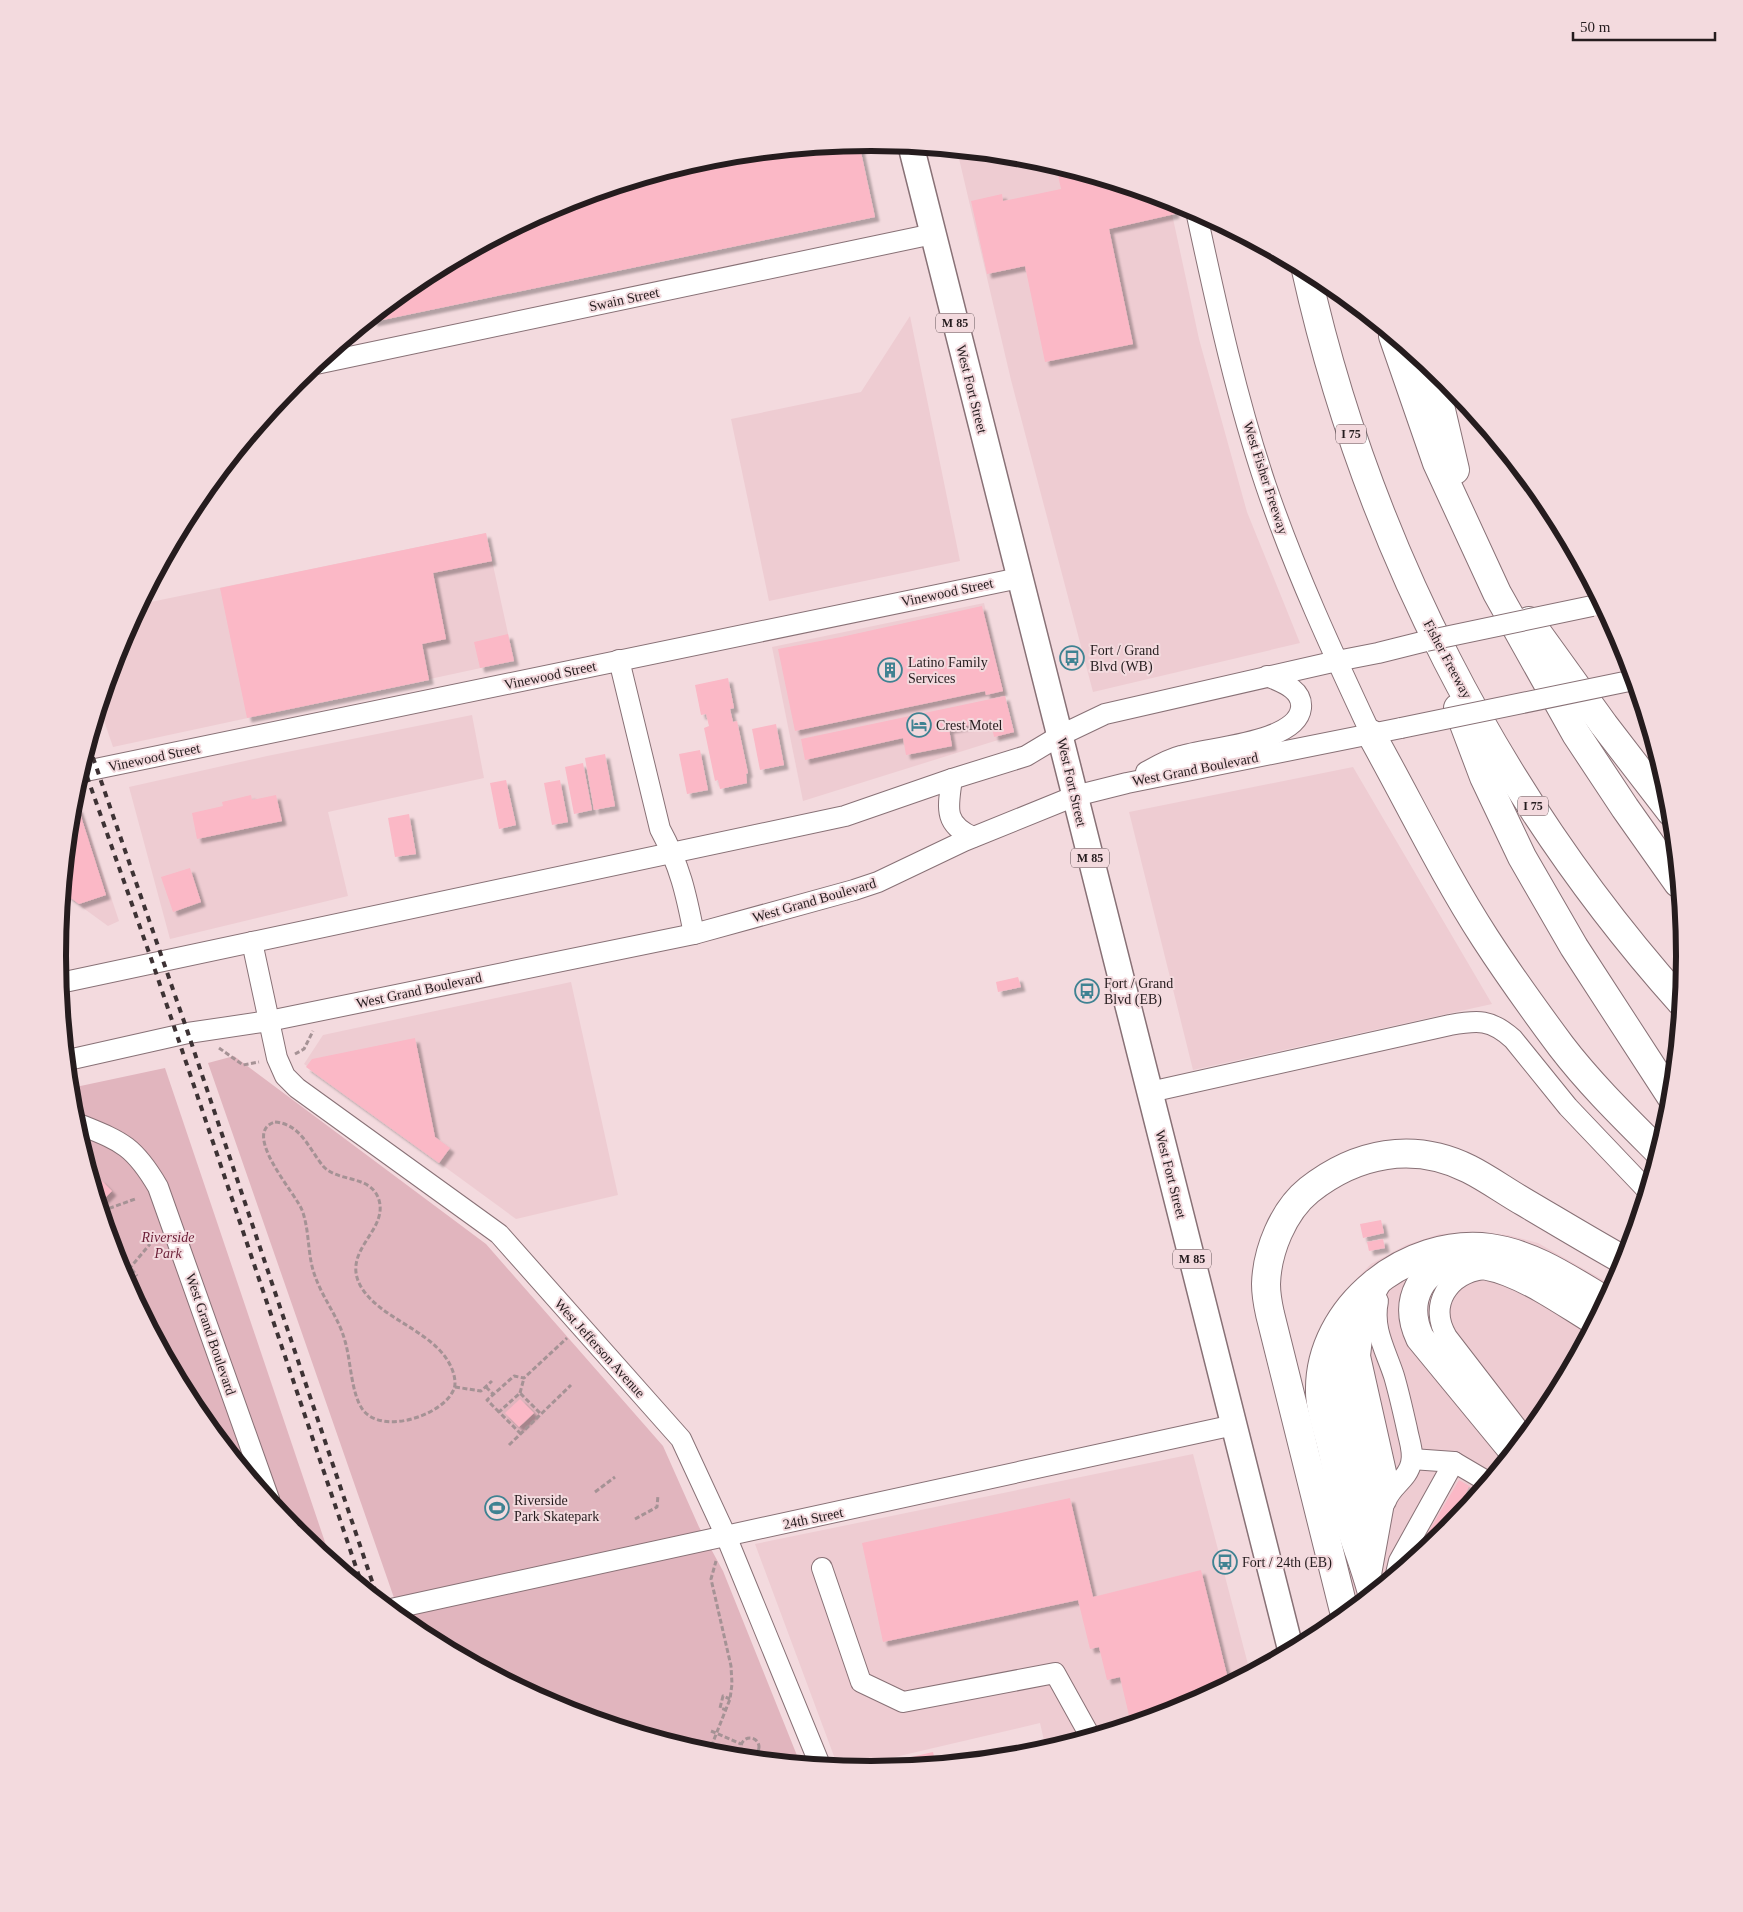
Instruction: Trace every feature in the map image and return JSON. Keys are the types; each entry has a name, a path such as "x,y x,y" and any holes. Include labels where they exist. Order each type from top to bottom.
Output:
{"highway":[{"name":"Fisher Freeway","path":"1309,280 1349,430 1380,512 1432,632 1472,707 1536,811 1591,890 1644,959 1676,996"},
{"path":"1397,346 1437,463 1497,593 1576,734 1629,815 1672,875"},
{"path":"1434,381 1454,466 1479,555 1661,799"},
{"path":"1414,592 1484,777 1512,838 1574,947 1665,1088"},
{"path":"1371,734 1475,920 1528,1001 1563,1048 1653,1146"},
{"path":"1343,1608 1270,1314 1266,1285 1269,1260 1274,1243 1286,1218 1303,1195 1340,1169 1360,1160 1384,1154 1428,1156 1468,1169 1618,1256"},
{"path":"1372,1582 1349,1520 1320,1393 1326,1357 1335,1334 1349,1309 1402,1264 1441,1249 1475,1247 1491,1248 1526,1257 1546,1266 1600,1298"},
{"path":"1509,1447 1420,1338 1413,1314 1414,1298 1420,1283 1438,1268 1455,1264 1494,1269 1508,1272 1537,1286 1591,1318"}],"main road":[{"name":"West Fort Street","path":"912,152 1289,1644"}],"street":[{"name":"West Fisher Freeway","path":"1198,220 1243,406 1266,486 1291,553 1336,661 1371,734"},
{"name":"Swain Street","path":"330,361 933,234"},
{"name":"Vinewood Street","path":"89,770 1019,578"},
{"path":"67,982 845,816 1026,756 1061,735 1105,714 1267,676 1596,605"},
{"path":"619,660 660,829 673,853 685,886 694,934"},
{"path":"1127,783 1181,756 1270,736 1288,728 1299,716 1301,709 1300,697 1290,687 1267,676"},
{"name":"West Grand Boulevard","path":"73,1059 188,1033 269,1021 694,934 870,885 973,837 1075,796 1127,783 1628,681"},
{"path":"952,779 949,801 951,821 962,832 973,837"},
{"name":"West Jefferson Avenue","path":"252,942 276,1058 285,1076 297,1088 499,1234 681,1439 726,1536 818,1760"},
{"path":"1150,1092 1450,1025 1480,1021 1491,1024 1513,1039 1568,1106 1643,1185"},
{"name":"West Grand Boulevard","path":"85,1127 126,1146 138,1157 158,1187 264,1484"},
{"path":"1382,1517 1388,1496 1408,1473 1412,1459 1412,1451 1394,1376 1380,1338 1376,1318 1378,1300 1385,1285 1402,1264"},
{"path":"1372,1582 1388,1481 1362,1364 1361,1343 1370,1303 1381,1284 1402,1264"},
{"path":"1494,1269 1474,1270 1465,1273 1450,1284 1440,1305 1440,1322 1447,1337 1520,1432"},
{"path":"1368,1291 1348,1336 1345,1347 1345,1363 1382,1517"},
{"name":"24th Street","path":"398,1607 1234,1426"},
{"path":"1412,1459 1454,1462 1481,1482"},
{"path":"1398,1564 1454,1462"},
{"path":"822,1568 861,1682 903,1702 1055,1673 1088,1732"}],"path":[{"path":"291,1055 297,1054 304,1049 317,1027"},
{"path":"214,1046 243,1065 262,1061"},
{"path":"280,1122 299,1133 323,1166 331,1173 362,1182 375,1192 379,1199 379,1214 372,1232 356,1260 356,1275 367,1294 385,1311 438,1348 452,1371 454,1387 448,1398 440,1405 422,1415 400,1422 374,1419 363,1410 356,1397 343,1333 314,1275 306,1224 301,1207 272,1163 265,1148 264,1133 270,1123 280,1122"},
{"path":"107,1210 135,1200"},
{"path":"137,1276 130,1267 150,1244"},
{"path":"500,1412 520,1392 524,1378 580,1325"},
{"path":"521,1434 487,1400 514,1376 524,1378"},
{"path":"454,1387 481,1391 492,1381"},
{"path":"509,1445 571,1385"},
{"path":"486,1387 493,1394"},
{"path":"520,1392 541,1414"},
{"path":"595,1492 615,1477"},
{"path":"634,1519 657,1507 658,1495"},
{"path":"713,1746 716,1734 727,1710 732,1684 731,1666 711,1579 718,1556"},
{"path":"727,1710 720,1708 723,1696 730,1699"},
{"path":"710,1731 741,1744"},
{"path":"741,1750 741,1744 748,1738 756,1740 759,1748 756,1753"}],"shaded area":[{"path":"958,156 1029,166 1080,178 1130,193 1171,209 1199,339 1247,512 1300,643 1093,692 1011,380"},
{"path":"910,316 960,561 769,601 731,419 861,392"},
{"path":"486,533 514,661 113,747 103,718 128,648 148,603"},
{"path":"984,603 1014,735 803,801 772,647"},
{"path":"472,715 484,778 328,812 348,896 170,939 129,787 267,756"},
{"path":"1353,767 1492,1004 1193,1070 1129,812"},
{"path":"81,807 119,921 108,926 69,897 73,851"},
{"path":"571,982 618,1195 516,1219 304,1064 323,1035"},
{"path":"1477,1233 1508,1235 1538,1243 1607,1282 1594,1312 1569,1359 1541,1403 1510,1446 1477,1487 1441,1525 1402,1561 1352,1602 1307,1419 1306,1398 1312,1352 1328,1313 1338,1298 1371,1264 1406,1245 1440,1234"},
{"path":"1193,1454 1249,1667 1180,1700 1130,1719 1044,1742 1040,1723 878,1761 836,1760 755,1544"}],"green space":[{"path":"234,1056 486,1244 663,1446 699,1527 723,1571 798,1758 714,1746 663,1734 613,1719 563,1700 515,1678 424,1626 397,1607 208,1063"},
{"name":"Riverside Park","path":"165,1068 327,1548 266,1487 202,1403 174,1359 149,1312 109,1215 94,1164 77,1087"}],"building":[{"path":"861,151 875,217 376,321 424,286 515,234 563,212 613,193 663,178 714,166 819,152"},
{"path":"1057,173 1130,193 1174,210 1175,214 1109,229 1133,344 1045,362 1025,266 987,274 971,201 1002,194 1003,201 1061,189"},
{"path":"486,533 492,561 433,573 446,639 422,644 429,680 247,718 220,588"},
{"name":"Latino Family Services","path":"982,606 1003,691 986,695 985,691 795,731 778,649"},
{"path":"508,634 514,661 480,668 474,642"},
{"path":"728,678 734,708 730,709 733,722 737,721 748,773 746,774 747,783 720,789 718,780 715,781 704,728 709,726 706,714 701,715 695,685"},
{"name":"Crest Motel","path":"1005,696 1014,732 994,737 991,721 949,729 952,746 906,755 903,738 805,760 801,739"},
{"path":"776,724 784,765 760,770 752,729"},
{"path":"700,750 708,790 687,794 679,754"},
{"path":"605,754 615,806 594,810 585,758"},
{"path":"583,763 592,810 574,814 565,767"},
{"path":"506,780 516,825 499,829 490,783"},
{"path":"560,780 568,822 552,825 544,783"},
{"path":"251,795 252,800 276,795 282,821 197,839 192,813 223,806 222,802"},
{"path":"80,812 106,895 79,904 69,896 73,851"},
{"path":"409,814 416,854 395,857 388,818"},
{"path":"190,868 201,902 173,912 161,877"},
{"path":"1018,977 1021,987 998,992 996,982"},
{"path":"415,1038 435,1137 450,1148 439,1163 306,1067 312,1059"},
{"path":"100,1179 112,1191 104,1199"},
{"path":"1381,1220 1384,1233 1363,1238 1360,1224"},
{"path":"1383,1239 1385,1248 1369,1251 1367,1242"},
{"path":"520,1399 534,1413 519,1427 505,1413"},
{"path":"1459,1480 1475,1489 1441,1525 1423,1542"},
{"path":"1070,1498 1093,1597 1201,1570 1228,1678 1180,1700 1130,1719 1120,1677 1107,1680 1099,1647 1090,1649 1078,1600 883,1642 862,1543"},
{"path":"933,1752 935,1759 924,1760 896,1761"}],"railway":[{"path":"92,755 188,1033 375,1590"},
{"path":"87,777 153,964 359,1576"}],"place":[{"name":"Fort / Grand Blvd (WB)","path":"1072,658"},
{"name":"Latino Family Services","path":"890,670"},
{"name":"Crest Motel","path":"919,725"},
{"name":"Fort / Grand Blvd (EB)","path":"1087,991"},
{"name":"Riverside Park Skatepark","path":"497,1508"},
{"name":"Fort / 24th (EB)","path":"1225,1562"}]}
